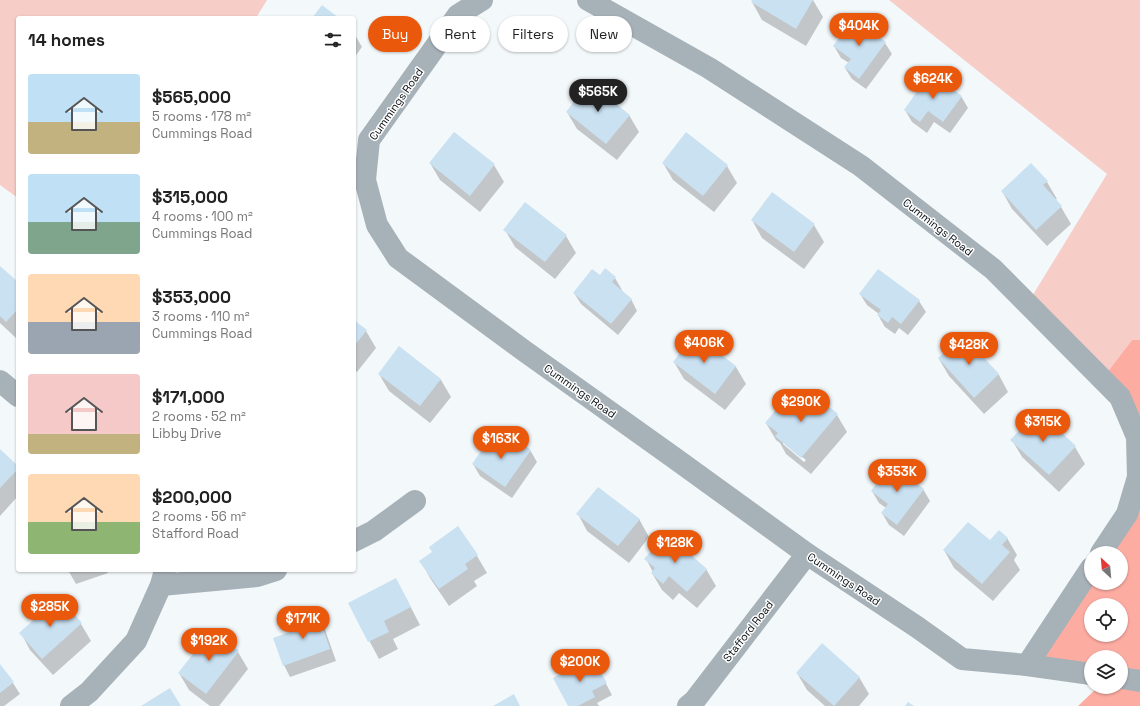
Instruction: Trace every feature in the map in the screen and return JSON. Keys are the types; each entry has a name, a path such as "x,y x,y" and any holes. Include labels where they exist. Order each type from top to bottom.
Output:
{"street":[{"name":"Cummings Road","path":"482,0 458,15 369,140 365,180 377,225 398,258 522,350 807,554 918,627 962,659 1027,665 1084,673"},
{"name":"Cummings Road","path":"588,0 710,68 861,166 993,269 1120,397 1137,437 1138,477 1127,514 1106,546"},
{"path":"0,381 16,394"},
{"path":"356,540 374,531 415,501"},
{"name":"Stafford Road","path":"688,706 695,700 807,554"},
{"path":"71,706 89,692 136,641 163,578 257,576 270,572"},
{"path":"1027,665 1084,579"},
{"path":"1128,679 1140,681"}],"shaded area":[{"path":"0,0 267,0 257,16 16,16 16,197 0,185"},
{"path":"889,0 1140,0 1140,340 1132,340 1106,374 1031,298 1107,174"},
{"path":"1132,340 1140,340 1140,456 1106,374"},
{"path":"1140,486 1140,706 1078,706 1091,694 1128,694 1128,650 1084,650 1084,677 1023,669 1085,590 1128,590 1128,546 1101,546"}],"building":[{"path":"752,0 813,0 796,29 751,2"},
{"path":"322,5 336,16 314,16"},
{"path":"853,19 886,42 859,79 844,67 851,59 833,46"},
{"path":"930,73 962,96 943,122 928,111 920,122 904,110"},
{"path":"589,82 630,115 606,144 566,112"},
{"path":"454,132 495,164 470,196 429,163"},
{"path":"686,132 728,165 703,196 662,163"},
{"path":"1031,163 1048,181 1043,185 1062,206 1036,230 1001,191"},
{"path":"772,192 815,224 794,252 751,220"},
{"path":"525,202 567,235 545,262 503,230"},
{"path":"0,266 16,280 16,311 6,322 0,316"},
{"path":"605,268 616,277 612,282 632,299 611,324 573,293 592,269 600,275"},
{"path":"878,269 920,300 901,324 892,317 888,323 877,315 881,310 859,294"},
{"path":"356,322 367,330 356,344"},
{"path":"694,334 736,366 715,394 673,362"},
{"path":"963,335 999,374 974,398 938,358"},
{"path":"399,346 441,379 420,406 378,374"},
{"path":"788,395 804,408 815,395 838,414 801,458 775,436 778,433 765,423"},
{"path":"1038,411 1076,446 1049,475 1010,440"},
{"path":"492,435 513,449 519,441 531,450 505,487 472,464"},
{"path":"0,449 16,464 16,471 0,488"},
{"path":"891,464 924,489 897,525 881,513 888,504 871,491"},
{"path":"598,487 640,519 618,546 576,514"},
{"path":"968,522 990,540 999,530 1008,538 1002,545 1010,552 982,584 943,550"},
{"path":"458,526 478,555 465,564 468,569 439,589 419,561 432,552 429,547"},
{"path":"667,534 707,569 687,592 669,576 663,584 651,573 655,568 644,559"},
{"path":"396,578 411,607 384,621 389,632 368,642 348,603"},
{"path":"59,597 82,623 42,659 19,633"},
{"path":"317,611 330,649 283,666 273,638 301,628 298,617"},
{"path":"212,630 239,651 206,694 178,673"},
{"path":"822,643 860,677 834,706 796,673"},
{"path":"592,657 607,683 592,691 595,697 578,706 568,706 553,678"},
{"path":"0,664 14,682 0,693"},
{"path":"170,688 181,706 141,706"},
{"path":"514,694 520,706 493,706"},
{"path":"908,702 914,706 905,706"}]}
